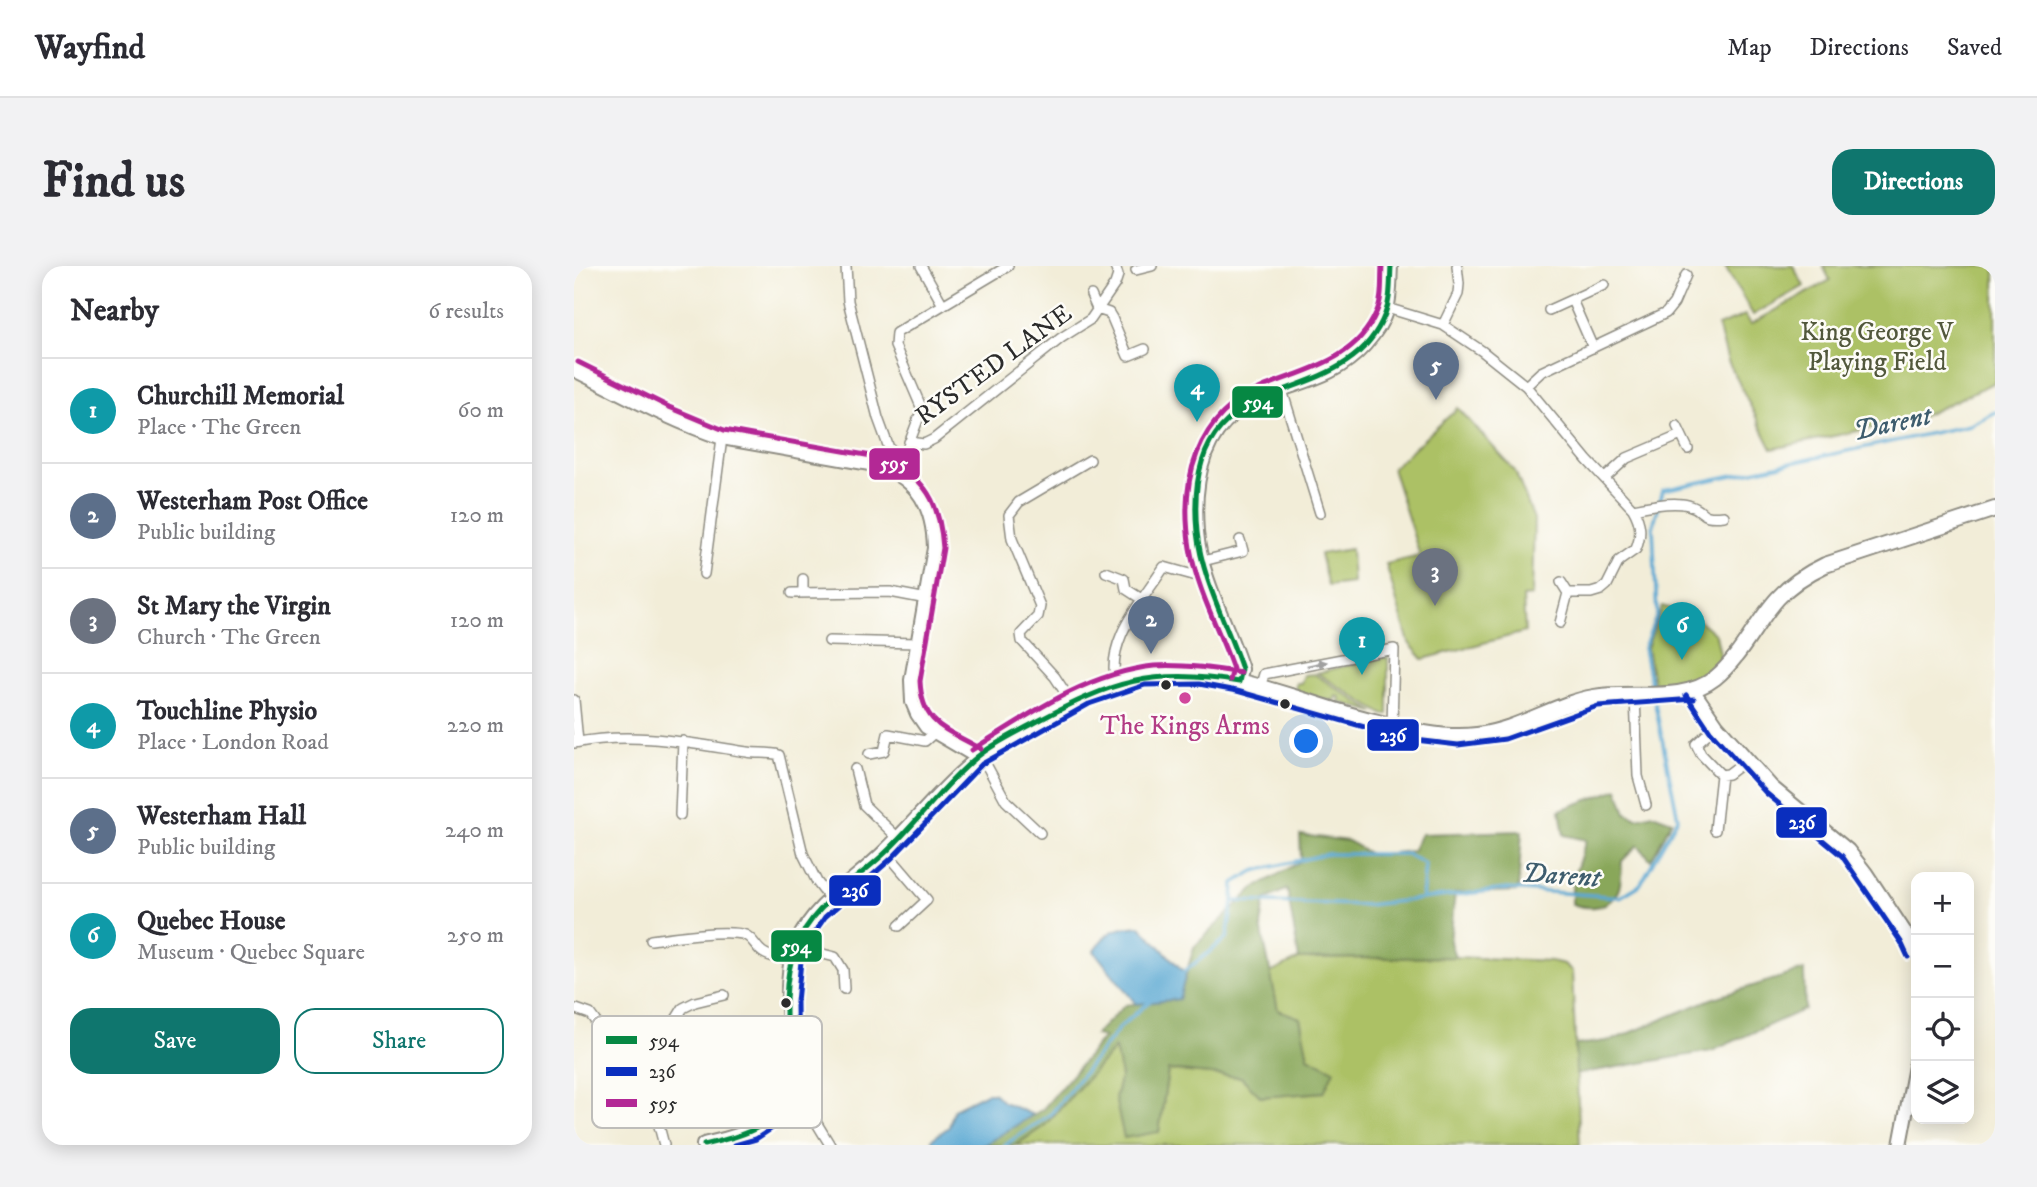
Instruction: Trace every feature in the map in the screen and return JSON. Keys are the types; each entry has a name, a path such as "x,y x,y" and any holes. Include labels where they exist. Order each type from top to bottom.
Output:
{"main road":[{"path":"1239,682 1241,665 1208,577 1197,535 1199,474 1209,444 1234,413 1282,390 1326,376 1353,358 1381,323 1387,308 1391,266"},
{"path":"574,370 674,420 722,438 857,460 898,473 920,494 931,519 934,548 911,691 917,714 934,733 979,756"},
{"path":"789,1016 793,953 809,924 830,899 886,852 979,756 1072,703 1116,684 1144,676 1200,675 1239,682 1392,726 1444,736 1483,734 1524,723 1588,698 1693,690 1718,676 1777,599 1806,574 1825,565 1995,509"},
{"path":"1693,690 1717,725 1772,787 1848,850 1873,883 1911,945"},
{"path":"1900,1145 1911,1088"},
{"path":"704,1145 757,1128"}],"street":[{"path":"846,266 848,301 878,418 889,448 903,457"},
{"path":"921,266 943,305"},
{"path":"898,473 922,409 894,340 896,333 1008,266"},
{"name":"RYSTED LANE","path":"909,443 924,444 934,439 1061,338 1091,319 1115,284 1118,275 1115,266"},
{"path":"1136,270 1152,266"},
{"path":"1443,325 1458,294 1457,266"},
{"path":"1526,386 1541,372 1666,313 1678,296 1686,275"},
{"path":"1549,310 1604,285"},
{"name":"RYSTED LANE","path":"1091,295 1097,309"},
{"path":"1572,300 1593,348"},
{"path":"1387,308 1443,325 1482,351 1526,386 1559,428 1633,509 1640,531 1636,549 1619,561 1607,585 1601,590 1568,593"},
{"path":"1097,309 1108,313 1112,318 1128,355 1145,349"},
{"path":"1282,390 1320,513"},
{"path":"1605,478 1627,458 1679,430 1688,449"},
{"path":"704,575 722,438"},
{"path":"1072,703 1055,677 1022,641 1021,634 1038,616 1040,606 1012,539 1009,515 1019,502 1090,460"},
{"path":"1633,509 1651,505 1689,505 1708,518 1724,516"},
{"path":"1203,561 1243,551 1240,540"},
{"path":"1116,684 1113,660 1130,617 1164,567 1208,577"},
{"path":"1106,572 1124,579 1126,590 1143,600"},
{"path":"803,579 803,593"},
{"path":"1560,623 1568,593 1561,582"},
{"path":"792,593 890,592 927,599"},
{"path":"829,641 918,643"},
{"path":"1260,688 1265,674 1394,649 1392,726"},
{"path":"1635,695 1638,776 1646,805"},
{"path":"574,700 576,742 616,737 683,741 779,755 803,854 813,876 830,899"},
{"path":"1715,830 1721,775 1701,754 1696,744 1717,725"},
{"path":"869,754 884,751 888,734 925,741 934,733"},
{"path":"680,815 683,741"},
{"path":"979,756 1006,801 1040,833"},
{"path":"1721,775 1728,774 1748,759"},
{"path":"855,769 864,805 898,838"},
{"path":"886,852 927,900 899,926"},
{"path":"651,940 674,936 744,935 769,956 793,953 835,957 843,971 844,989"},
{"path":"678,1016 683,1008 695,1002 724,995"},
{"path":"576,1009 592,1017"},
{"path":"660,1128 664,1145"},
{"path":"820,1128 830,1145"}],"green space":[{"path":"1725,266 1793,266 1804,286 1753,315"},
{"name":"King George V Playing Field","path":"1823,266 1995,266 1995,382 1919,418 1772,449 1728,361 1718,326 1745,315 1751,324 1830,280"},
{"path":"1458,408 1515,471 1534,519 1532,596 1523,597 1525,632 1423,659 1409,643 1386,564 1420,556 1392,468"},
{"path":"1351,549 1353,583 1328,586 1320,554"},
{"path":"1662,606 1694,616 1716,635 1722,664 1690,681 1654,687 1647,648"},
{"path":"1381,657 1388,658 1388,714 1384,715 1317,673"},
{"path":"1314,674 1374,712 1339,702 1340,697 1336,696 1334,701 1295,693 1296,683 1301,683 1304,675"},
{"path":"1618,789 1626,813 1637,818 1653,814 1672,821 1651,860 1638,845 1622,861 1621,880 1614,897 1598,906 1572,904 1572,883 1586,840 1564,835 1560,810"},
{"path":"1522,831 1518,891 1455,893 1450,942 1455,957 1299,959 1287,889 1265,900 1261,926 1278,1010 1300,1018 1308,1057 1334,1070 1324,1092 1261,1097 1241,1077 1168,1070 1159,1132 1124,1138 1115,1098 1121,1076 1115,1048 1044,1126 1016,1145 984,1145 1043,1109 1104,1037 1095,1035 1125,1005 1179,999 1194,947 1253,889 1301,861 1300,835 1348,841 1372,855 1412,851 1421,834"},
{"path":"1455,957 1551,961 1564,964 1572,971 1580,1145 1016,1145 1044,1126 1115,1048 1121,1076 1115,1098 1159,1132 1168,1070 1241,1077 1261,1097 1324,1092 1308,1057 1300,1018 1278,1010 1270,973 1299,959"},
{"path":"1804,970 1805,1009 1712,1051 1576,1074 1575,1045 1613,1040 1711,999"}],"water":[{"path":"1140,926 1186,974 1179,999 1136,1004 1094,951 1113,931"},
{"path":"986,1093 994,1093 1003,1102 1033,1115 984,1145 932,1145 932,1139 949,1127 954,1109"}],"waterway":[{"name":"Darent","path":"1652,691 1644,648 1657,615 1653,526 1663,490 1970,425 1995,412"},
{"name":"Darent","path":"1181,974 1227,938 1233,901 1367,905 1507,889 1620,897 1640,885 1678,818 1654,699"},
{"path":"1233,901 1234,883 1254,871 1327,854 1407,854 1425,864 1422,899"},
{"name":"Darent","path":"1005,1145 1051,1114 1121,1026 1151,1000"}],"transit line":[{"name":"595","path":"1230,680 1233,669 1203,594 1190,548 1187,499 1197,453 1222,415 1240,399 1328,361 1356,342 1367,329 1378,308 1382,266"},
{"name":"594","path":"1239,682 1242,669 1209,585 1200,550 1197,532 1198,475 1213,437 1238,412 1336,368 1364,347 1385,314 1391,266"},
{"name":"595","path":"578,362 669,407 724,430 883,458 898,465 920,483 934,505 943,548 920,681 922,696 931,717 947,731 981,749"},
{"name":"595","path":"972,750 1082,686 1129,670 1176,666 1241,673"},
{"name":"594","path":"786,1016 790,965 795,949 811,920 834,896 885,853 977,757 1063,708 1088,696 1133,681 1181,677 1239,682"},
{"name":"236","path":"797,1016 801,961 810,939 825,917 892,858 982,764 1089,704 1145,685 1199,684 1237,691 1407,739 1458,745 1505,739 1598,706 1694,699"},
{"name":"236","path":"1686,695 1710,731 1766,793 1842,856 1901,942 1908,957"},
{"name":"594","path":"704,1145 757,1128"},
{"name":"236","path":"735,1145 756,1139 772,1128"}],"place":[{"name":"Westerham Hall","path":"1436,400"},
{"name":"Touchline Physio","path":"1197,422"},
{"name":"St Mary the Virgin","path":"1435,606"},
{"name":"Westerham Post Office","path":"1151,654"},
{"name":"Quebec House","path":"1682,660"},
{"name":"Churchill Memorial","path":"1362,675"},
{"name":"The Kings Arms","path":"1185,698"}]}
